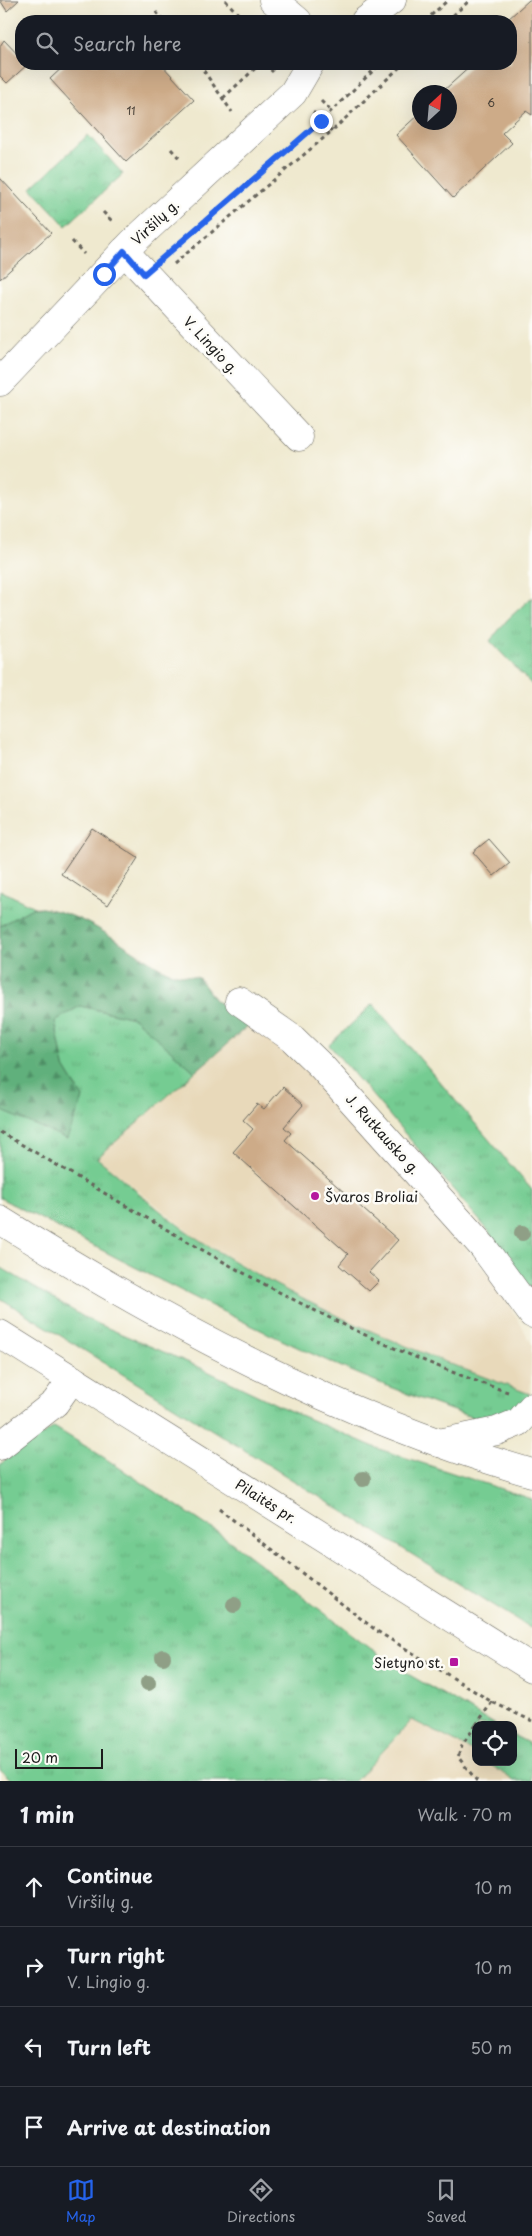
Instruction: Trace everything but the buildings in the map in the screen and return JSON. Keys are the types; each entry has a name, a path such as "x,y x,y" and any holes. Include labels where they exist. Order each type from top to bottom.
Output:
{"street":[{"path":"272,0 291,15"},
{"path":"373,15 392,0"},
{"name":"Viršilų g.","path":"0,382 124,251 293,93 306,70"},
{"name":"V. Lingio g.","path":"124,251 299,437"},
{"name":"J. Rutkausko g.","path":"239,1000 293,1039 321,1066 483,1247 531,1314"},
{"path":"0,1220 156,1314 305,1389 393,1428 532,1473"},
{"name":"Pilaitės pr.","path":"0,1334 532,1668"},
{"path":"0,1446 55,1403 72,1379"},
{"path":"439,1443 498,1431 519,1422 523,1401"}],"path":[{"path":"225,0 239,15"},
{"path":"432,15 448,0"},
{"path":"454,15 470,0"},
{"path":"156,12 159,15"},
{"path":"203,70 248,135"},
{"path":"223,98 253,70"},
{"path":"148,278 321,121 374,70"},
{"path":"148,278 332,131 397,70"},
{"path":"0,1132 276,1292 417,1359 523,1401"},
{"path":"214,1505 238,1521 377,1631 492,1702 532,1721"},
{"path":"479,1721 492,1702"},
{"path":"472,1731 462,1745 458,1757 476,1781"}],"shaded area":[{"path":"250,1024 311,1072 408,1179 500,1289 532,1344 530,1394 425,1355 358,1325 273,1283 197,1238 97,1157"},
{"path":"412,1720 472,1751 472,1766 493,1766 514,1781 355,1781"}],"green space":[{"path":"88,135 123,174 66,226 31,188"},
{"path":"532,597 532,685 490,641 507,620"},
{"path":"0,890 34,907 0,926"},
{"path":"34,907 53,910 71,916 103,931 165,970 199,978 215,1000 250,1024 195,1072 134,1018 80,1006 55,1021 64,1067 83,1098 67,1139 0,1110 0,926"},
{"path":"373,1004 532,1190 532,1290 486,1228 329,1045"},
{"path":"80,1006 134,1018 195,1072 97,1158 185,1230 277,1286 402,1344 530,1394 526,1400 515,1410 502,1416 480,1420 418,1398 356,1373 236,1318 0,1198 0,1110 67,1138 83,1098 64,1067 55,1021"},
{"path":"0,1267 89,1320 201,1368 286,1409 379,1449 532,1499 532,1629 0,1298"},
{"path":"54,1427 100,1455 223,1536 394,1666 489,1721 472,1721 472,1751 412,1720 355,1781 13,1781 0,1770 0,1464"},
{"path":"517,1737 532,1745 532,1781 514,1781 493,1766 517,1766"}],"place":[{"name":"Švaros Broliai","path":"315,1196"},
{"name":"Sietyno st.","path":"454,1662"}],"route":[{"path":"104,274 124,251 144,274 321,121"}]}
